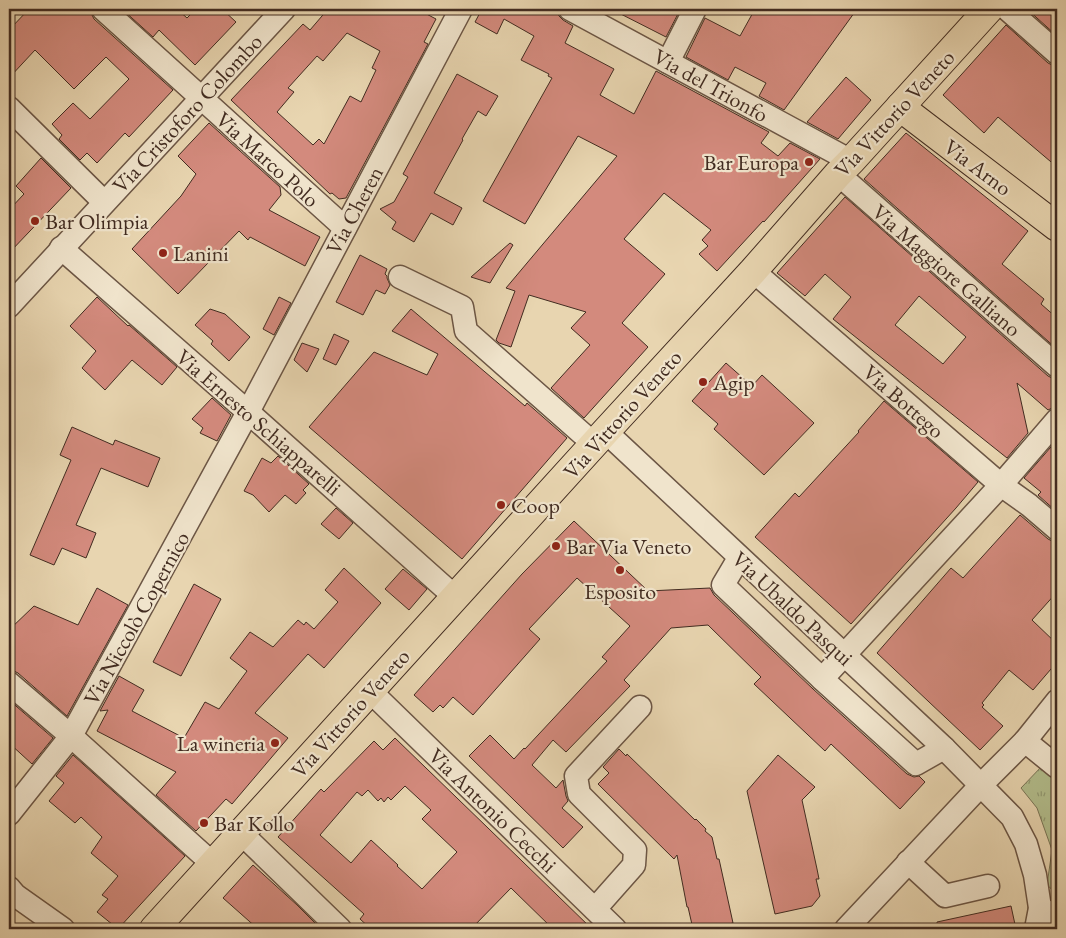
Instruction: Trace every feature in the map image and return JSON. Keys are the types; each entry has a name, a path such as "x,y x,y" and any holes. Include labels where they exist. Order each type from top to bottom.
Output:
{"main road":[{"name":"Via Vittorio Veneto","path":"154,929 989,9"},
{"name":"Via Arno","path":"900,108 1057,227"}],"street":[{"name":"Via Marco Polo","path":"103,9 344,228"},
{"name":"Via Cristoforo Colombo","path":"9,306 284,9"},
{"name":"Via Cheren","path":"248,412 461,9"},
{"name":"Via del Trionfo","path":"570,9 668,62 844,168"},
{"path":"668,62 695,9"},
{"path":"1007,9 1057,53"},
{"path":"9,108 104,202"},
{"name":"Via Maggiore Galliano","path":"844,168 1057,366"},
{"name":"Via Ernesto Schiapparelli","path":"61,248 456,597"},
{"name":"Via Bottego","path":"753,271 1002,485 1057,529"},
{"name":"Via Ubaldo Pasqui","path":"400,277 462,307 466,331 600,438 740,558 944,748 1012,817 1026,844 1044,918"},
{"name":"Via Niccolò Copernico","path":"9,814 71,736 248,412"},
{"path":"822,679 1002,485 1057,420"},
{"path":"740,558 723,585 822,679 916,764 944,748"},
{"path":"9,683 71,736 213,864"},
{"name":"Via Antonio Cecchi","path":"370,691 616,929"},
{"path":"846,929 981,785 1025,741 1057,701"},
{"path":"595,909 634,865 635,850 579,794 576,776 640,707"},
{"path":"1025,741 1057,767"},
{"path":"241,833 340,929"},
{"path":"908,862 946,896 988,886"},
{"path":"12,891 40,929"},
{"path":"12,891 63,929"}],"green space":[{"path":"1043,765 1057,779 1057,894 1047,885 1052,850 1037,808 1021,788"}],"building":[{"path":"29,9 90,9 94,19 173,90 129,137 125,133 97,163 87,153 80,160 59,139 62,135 52,124 73,103 90,119 129,79 106,57 74,89 35,50 9,78 9,30"},
{"path":"122,9 177,9 187,18 196,9 222,9 236,22 195,65 159,30 153,37"},
{"path":"328,9 417,9 436,19 424,42 428,44 346,198 339,199 332,193 330,194 231,100 303,24 310,30","holes":["347,33 380,51 372,68 376,70 361,102 350,96 324,144 319,139 313,145 277,112 294,92 288,88 317,56 323,61"]},
{"path":"482,9 553,9 557,11 563,20 573,26 565,43 614,69 600,95 634,114 656,71 769,132 761,143 778,156 790,143 820,159 717,271 699,254 708,246 702,240 711,230 664,193 624,239 665,274 622,323 648,347 584,418 551,388 590,345 571,328 586,312 529,295 511,347 496,340 515,291 506,288 617,156 578,136 525,224 483,201 552,78 548,76 549,74 521,60 534,36 504,19 497,34 475,22"},
{"path":"611,9 678,9 680,10 666,37"},
{"path":"755,9 857,9 784,110 759,96 766,83 735,67 728,80 686,57 705,18 740,36"},
{"path":"1027,9 1057,9 1057,36"},
{"path":"1006,25 1048,63 1057,66 1057,167 998,117 984,133 943,95"},
{"path":"457,74 498,96 486,116 478,111 434,193 462,208 453,225 431,213 414,242 392,229 396,222 380,209 394,202 408,177 403,174"},
{"path":"846,77 871,100 838,139 807,122"},
{"path":"209,123 280,187 281,195 269,210 320,237 305,266 250,237 248,240 239,231 178,294 132,249 181,196 196,174 178,156"},
{"path":"906,133 1028,231 1002,264 1044,299 1041,304 1057,318 1057,349 864,179"},
{"path":"41,158 71,188 9,253 9,210 24,194 16,186"},
{"path":"845,197 1048,376 1057,379 1057,407 1048,410 1017,383 1028,433 1007,458 833,319 851,297 825,274 805,296 777,273","holes":["919,296 966,337 943,364 895,325"]},
{"path":"510,243 513,245 490,283 471,277"},
{"path":"360,255 387,269 385,274 390,285 385,294 376,290 363,315 336,302"},
{"path":"97,297 177,367 162,385 132,360 105,390 82,368 96,351 70,326"},
{"path":"279,297 291,303 274,335 263,329"},
{"path":"210,309 225,314 250,337 229,361 211,344 213,341 195,325"},
{"path":"411,309 525,406 527,403 567,438 462,559 309,427 374,352 427,375 438,354 392,331"},
{"path":"334,334 349,341 336,365 323,359"},
{"path":"302,343 319,349 307,372 294,360"},
{"path":"726,363 752,386 762,375 814,423 764,475 714,429 718,424 692,401"},
{"path":"212,398 231,415 217,441 200,433 203,428 192,419"},
{"path":"884,401 978,482 851,624 755,537 795,493 799,497 859,432"},
{"path":"72,427 113,445 115,440 160,458 148,487 101,468 76,525 96,533 86,558 62,548 54,565 30,555 71,460 60,455"},
{"path":"1057,440 1057,512 1038,495 1041,492 1024,478"},
{"path":"278,456 309,484 303,490 306,493 296,504 285,495 269,512 253,495 244,491 262,458 271,463"},
{"path":"336,508 353,523 339,539 321,524"},
{"path":"1020,515 1048,539 1057,542 1057,592 1032,620 1057,644 1057,662 1033,690 1009,670 982,703 984,705 982,707 1003,726 980,750 877,653 951,568 963,578"},
{"path":"574,521 648,591 710,588 714,595 813,689 907,774 914,777 919,776 925,782 900,809 831,744 825,751 754,684 761,677 708,625 671,628 624,680 630,686 566,752 553,740 532,765 556,788 563,780 568,801 562,808 583,827 563,848 469,756 490,735 514,759 607,661 602,657 630,626 577,578 529,629 540,639 473,715 453,697 443,708 440,705 433,712 414,695 522,574"},
{"path":"344,568 381,603 324,668 308,654 255,713 288,738 232,804 226,799 196,831 156,795 176,772 97,731 108,710 100,711 119,676 144,690 132,711 184,738 205,702 219,709 247,671 230,658 250,632 273,647 298,620 304,625 306,622 314,629 338,602 325,590"},
{"path":"403,569 427,589 409,610 385,589"},
{"path":"194,584 221,599 181,676 153,662"},
{"path":"97,588 128,605 67,716 18,673 9,670 9,630 34,606 78,625"},
{"path":"9,700 53,738 32,764 9,743"},
{"path":"395,738 592,929 553,929 511,888 471,929 371,929 360,919 364,914 278,837 321,789 324,792 374,741 383,750","holes":["405,786 431,810 422,819 457,852 422,889 371,840 351,863 320,835 357,792 362,796 368,790 378,801 381,798 384,802 388,797 391,800"]},
{"path":"619,749 626,756 627,754 696,819 712,837 717,859 719,859 733,923 705,929 693,929 677,855 674,859 598,784 609,773 603,767"},
{"path":"73,755 185,856 118,929 97,912 108,899 102,895 118,876 91,853 102,837 81,817 75,823 49,801 64,783 56,776"},
{"path":"778,755 815,787 802,800 819,879 816,879 820,896 812,906 775,914 747,791"},
{"path":"253,865 321,929 258,929 223,898"},
{"path":"1011,906 1016,929 937,929 937,922"}],"place":[{"name":"Bar Europa","path":"809,162"},
{"name":"Bar Olimpia","path":"35,221"},
{"name":"Lanini","path":"163,253"},
{"name":"Agip","path":"703,382"},
{"name":"Coop","path":"501,505"},
{"name":"Bar Via Veneto","path":"556,546"},
{"name":"Esposito","path":"620,570"},
{"name":"La wineria","path":"275,743"},
{"name":"Bar Kollo","path":"204,823"}]}
